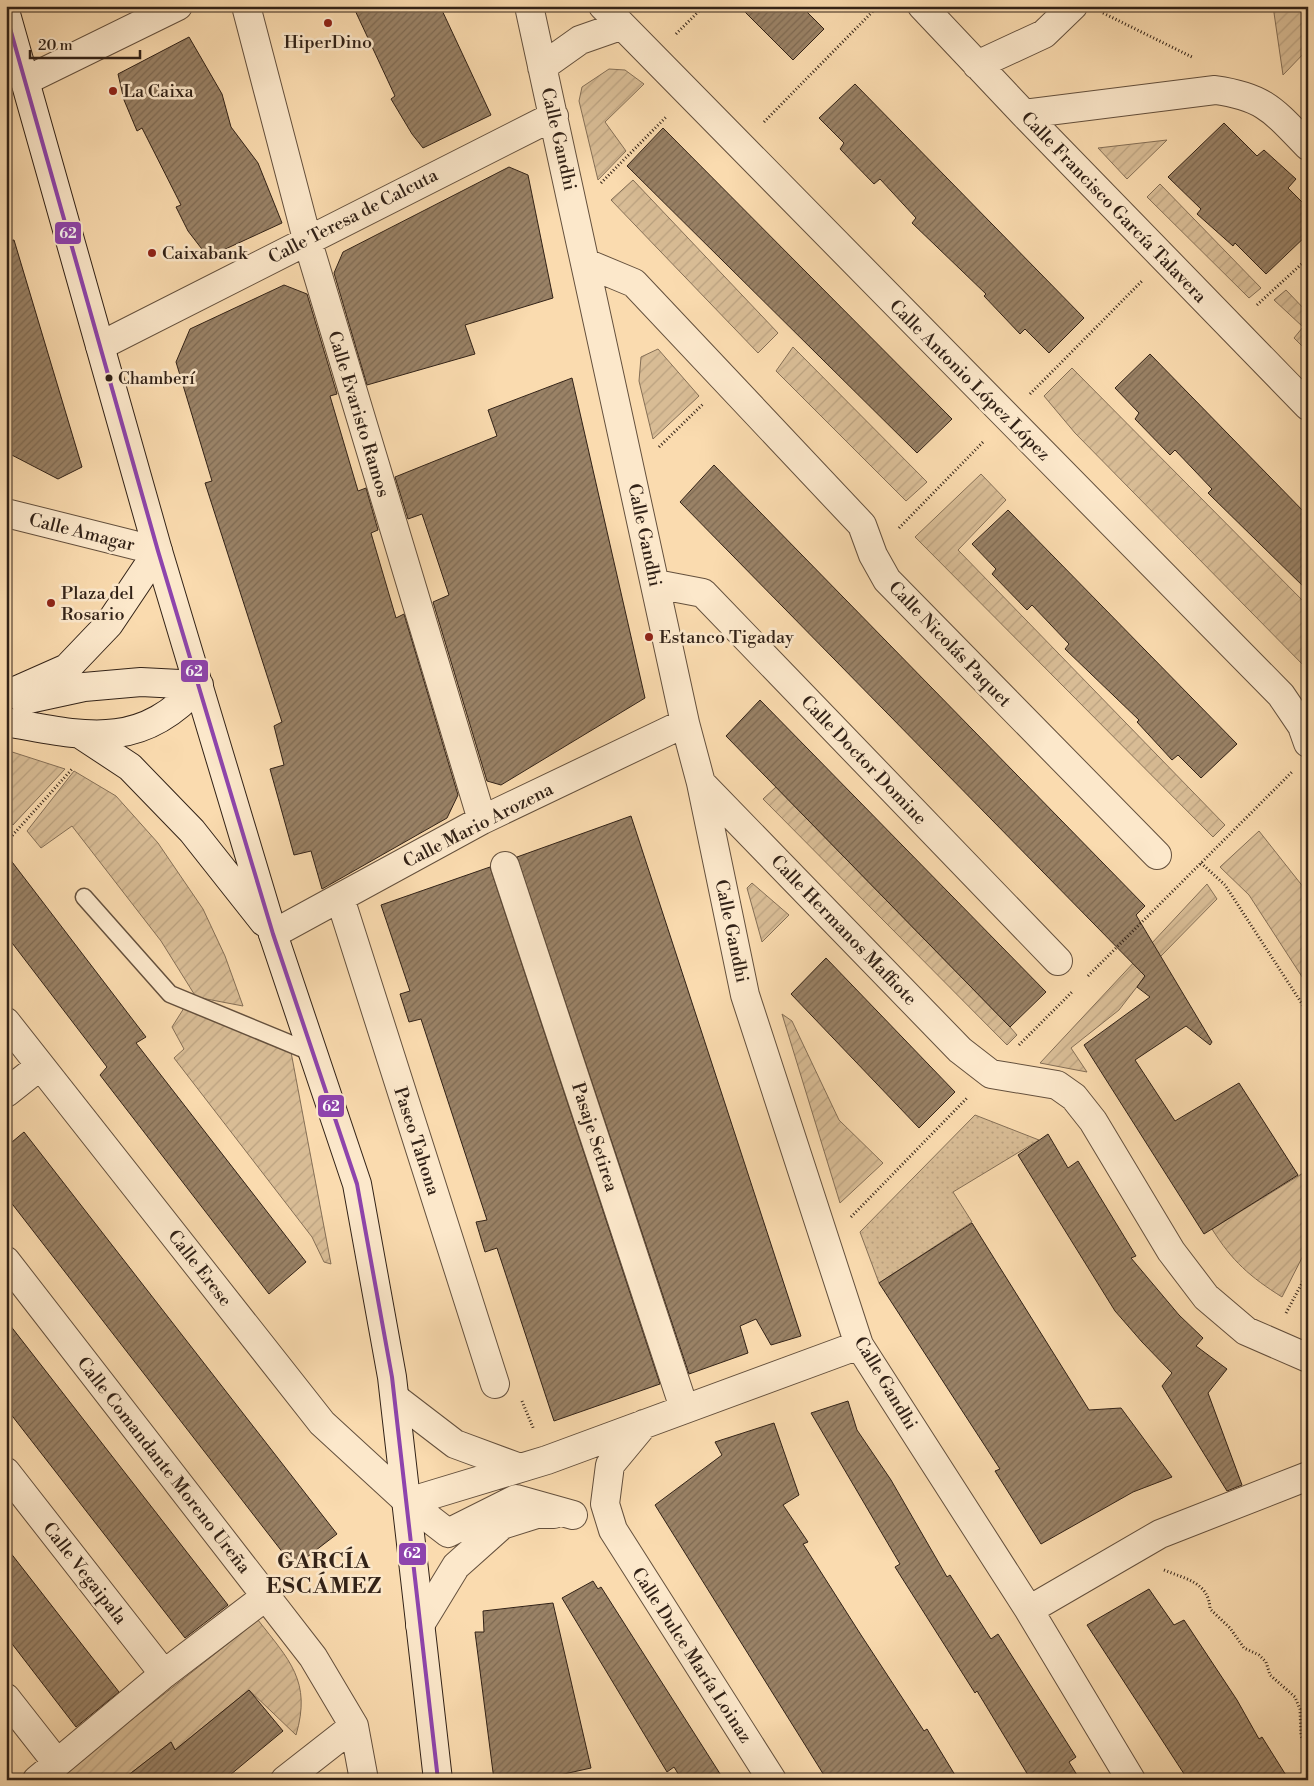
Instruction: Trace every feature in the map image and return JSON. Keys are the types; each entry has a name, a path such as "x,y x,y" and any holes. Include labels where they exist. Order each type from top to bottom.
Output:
{"street":[{"path":"25,81 178,6"},
{"name":"Calle Evaristo Ramos","path":"246,6 306,239 482,820"},
{"name":"Calle Gandhi","path":"529,6 575,210 685,723 701,783 745,995 860,1345 1029,1610 1131,1780"},
{"name":"Calle Francisco García Talavera","path":"922,6 1024,114 1308,406"},
{"path":"977,64 1044,34 1086,8"},
{"path":"6,14 158,551 198,685 273,934 357,1184 395,1398 438,1780"},
{"path":"542,67 612,16"},
{"name":"Calle Antonio López López","path":"612,16 1281,696 1302,726 1308,743"},
{"path":"1024,114 1215,90 1242,94 1264,103 1308,146"},
{"name":"Calle Teresa de Calcuta","path":"100,346 306,239 554,116"},
{"name":"Calle Nicolás Paquet","path":"586,263 634,283 862,525 873,556 887,580 1157,855"},
{"name":"Calle Amagar","path":"6,513 158,551"},
{"path":"6,695 67,668 109,624 158,551"},
{"name":"Calle Doctor Domine","path":"656,584 703,593 1058,961"},
{"path":"6,704 84,687 141,682 198,685"},
{"path":"89,740 156,723 182,704 198,685"},
{"path":"6,722 89,740 130,767 192,831 273,934"},
{"name":"Calle Mario Arozena","path":"273,934 482,820 685,723"},
{"name":"Calle Hermanos Maffiote","path":"701,783 960,1050 991,1074"},
{"name":"Pasaje Setirea","path":"505,866 684,1408"},
{"name":"Paseo Tahona","path":"340,898 495,1384"},
{"name":"Calle Erese","path":"6,1022 322,1423 408,1502 448,1533 516,1499 573,1515"},
{"path":"6,1094 40,1066"},
{"path":"991,1074 1057,1086 1074,1097 1093,1121 1171,1251 1206,1297 1246,1331 1308,1358"},
{"name":"Calle Comandante Moreno Ureña","path":"6,1261 313,1657 354,1726 364,1780"},
{"path":"408,1502 547,1460 684,1408 860,1345"},
{"path":"395,1398 455,1444 520,1468"},
{"name":"Calle Dulce María Loinaz","path":"644,1423 610,1465 605,1504 612,1530 772,1780"},
{"name":"Calle Vegaipala","path":"6,1472 164,1674"},
{"path":"1029,1610 1160,1534 1308,1476"},
{"path":"420,1625 456,1566 502,1525 538,1514 573,1515 612,1530"},
{"path":"6,1698 47,1772 164,1674 265,1597"},
{"path":"284,1780 354,1726"}],"lane":[{"path":"84,897 170,994 313,1053"}],"path":[{"path":"739,146 878,6"},
{"path":"1086,8 1205,64 1215,90"},
{"path":"575,210 688,95"},
{"path":"1233,329 1308,258"},
{"path":"632,473 727,381"},
{"path":"10,838 89,740"},
{"path":"1086,978 1294,770"},
{"path":"1201,863 1225,884 1308,1013"},
{"path":"826,1242 1079,985"},
{"path":"1271,1342 1308,1272"},
{"path":"495,1384 522,1399 547,1460"},
{"path":"1137,1547 1157,1567 1198,1583 1210,1601 1210,1609 1230,1628 1244,1648 1259,1655 1266,1662 1270,1675 1295,1697 1300,1709 1301,1736 1308,1747"}],"shaded area":[{"path":"1273,6 1308,6 1308,49 1283,75"},
{"path":"609,69 625,70 644,84 605,122 626,151 598,180 579,101 582,87"},
{"path":"1167,140 1127,179 1098,148"},
{"path":"633,180 778,333 758,353 611,200"},
{"path":"1160,184 1261,288 1249,298 1147,197"},
{"path":"1286,290 1308,313 1308,352 1294,338 1303,327 1274,300"},
{"path":"793,347 927,482 906,501 776,371"},
{"path":"658,349 699,396 653,439 639,381 641,357"},
{"path":"1072,368 1308,606 1308,670 1075,433 1044,396"},
{"path":"981,474 1006,500 958,550 1225,825 1213,837 915,537"},
{"path":"6,750 65,769 13,825 6,818"},
{"path":"74,771 116,796 158,843 203,909 225,956 243,1006 196,997 161,941 72,826 41,848 27,831"},
{"path":"776,787 1010,1027 1017,1035 1007,1045 763,799"},
{"path":"1259,831 1308,893 1308,986 1249,895 1220,867"},
{"path":"752,883 789,915 762,942 747,888"},
{"path":"1207,884 1217,899 1160,957 1119,1010 1071,1048 1087,1072 1040,1063"},
{"path":"184,1008 291,1052 331,1264 324,1262 312,1237 174,1058 184,1049 172,1027"},
{"path":"782,1014 792,1021 839,1120 883,1163 840,1203"},
{"path":"975,1115 1039,1140 953,1192 972,1222 879,1283 860,1232"},
{"path":"1308,1170 1308,1246 1282,1297 1242,1267 1212,1229"},
{"path":"258,1620 295,1672 301,1700 296,1735 249,1690 175,1750 171,1742 122,1780 55,1780"}],"building":[{"path":"353,6 440,6 491,115 423,148 412,134 391,99 395,96"},
{"path":"739,6 801,6 824,29 793,60"},
{"path":"189,37 222,94 231,127 258,163 282,223 208,257 188,231 176,207 181,205 142,128 137,131 124,100 118,74"},
{"path":"855,84 1084,318 1049,353 1025,329 1020,334 984,296 986,294 912,223 916,218 880,179 874,184 840,149 844,143 819,118"},
{"path":"1224,123 1257,156 1264,150 1296,179 1288,188 1308,208 1308,234 1266,274 1235,243 1233,246 1197,214 1201,209 1168,177"},
{"path":"663,128 952,419 917,453 627,166"},
{"path":"509,167 528,175 553,298 465,325 475,354 367,385 334,273 343,252"},
{"path":"14,240 82,467 58,479 6,452 6,241"},
{"path":"284,285 307,294 337,394 330,396 358,491 366,488 378,530 371,533 396,618 404,614 458,795 447,818 322,889 311,851 294,855 270,769 284,765 274,726 282,722 205,483 212,481 176,362 190,329"},
{"path":"1150,354 1308,516 1308,591 1208,493 1212,489 1175,450 1170,455 1135,419 1139,413 1115,388"},
{"path":"572,378 645,698 501,785 487,781 433,602 449,595 422,514 408,519 395,477 497,436 488,410"},
{"path":"714,465 1145,906 1136,915 1212,1042 1210,1045 1186,1026 1135,1060 1175,1121 1239,1083 1298,1175 1204,1234 1084,1045 1150,997 1137,987 1145,976 680,502"},
{"path":"1008,510 1237,744 1201,778 1178,755 1172,760 1137,722 1139,720 1065,649 1069,644 1032,605 1027,610 992,574 996,569 972,544"},
{"path":"760,700 1046,992 1010,1027 726,736"},
{"path":"631,816 801,1336 771,1345 756,1319 740,1326 748,1353 689,1374 517,857"},
{"path":"6,854 146,1037 136,1043 306,1262 269,1294 100,1075 107,1067 6,935"},
{"path":"490,867 660,1384 554,1421 497,1248 485,1252 476,1222 487,1220 421,1019 409,1022 400,994 410,991 381,905"},
{"path":"826,958 955,1092 919,1128 791,994"},
{"path":"24,1132 337,1534 294,1567 6,1196 6,1147"},
{"path":"1048,1134 1068,1168 1078,1161 1136,1256 1131,1258 1179,1315 1203,1338 1196,1346 1227,1369 1208,1393 1242,1485 1227,1491 1162,1386 1172,1373 1115,1311 1018,1155"},
{"path":"972,1223 1089,1410 1121,1408 1172,1477 1133,1492 1041,1544 995,1471 1000,1469 879,1283"},
{"path":"6,1320 228,1605 185,1638 6,1408"},
{"path":"848,1401 857,1430 891,1480 947,1577 950,1575 991,1639 998,1634 1076,1757 1069,1762 1080,1780 1031,1780 977,1691 975,1693 895,1567 900,1564 811,1413"},
{"path":"774,1423 799,1495 783,1505 808,1542 803,1544 924,1731 927,1729 958,1780 827,1780 655,1505 722,1455 715,1442"},
{"path":"6,1547 119,1692 76,1727 6,1636"},
{"path":"593,1581 598,1589 601,1587 724,1780 682,1780 674,1767 667,1772 562,1598"},
{"path":"1149,1589 1174,1625 1184,1620 1237,1700 1259,1739 1262,1737 1289,1780 1188,1780 1087,1625"},
{"path":"553,1603 591,1768 555,1776 555,1780 494,1780 475,1632 484,1632 483,1611"},
{"path":"249,1690 283,1731 224,1780 122,1780 171,1742 175,1750"}],"transit line":[{"name":"62","path":"6,14 158,551 273,934 357,1184 392,1377 438,1780"}],"place":[{"name":"HiperDino","path":"328,23"},
{"name":"La Caixa","path":"113,91"},
{"name":"Caixabank","path":"152,253"},
{"name":"Chamberí","path":"109,378"},
{"name":"Plaza del Rosario","path":"51,603"},
{"name":"Estanco Tigaday","path":"649,637"}],"district":[{"name":"GARCÍA ESCÁMEZ","path":"324,1572"}]}
